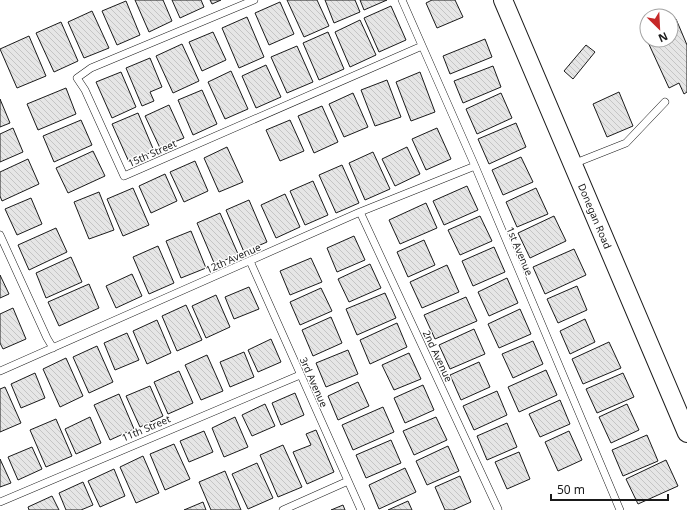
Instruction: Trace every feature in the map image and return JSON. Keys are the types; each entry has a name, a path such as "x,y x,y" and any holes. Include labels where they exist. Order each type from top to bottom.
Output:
{"street":[{"name":"Donegan Road","path":"503,0 687,433"}],"lane":[{"name":"15th Street","path":"254,0 91,68 77,78 85,90 124,176 422,46"},
{"name":"1st Avenue","path":"402,0 475,166 620,510"},
{"path":"573,164 626,143 665,102"},
{"name":"12th Avenue","path":"0,371 360,212 475,166"},
{"name":"2nd Avenue","path":"360,212 498,509"},
{"path":"1,238 53,348"},
{"name":"3rd Avenue","path":"250,261 361,510"},
{"name":"11th Street","path":"0,502 300,375"},
{"path":"283,510 348,481"}],"building":[{"path":"135,0 163,0 172,21 149,32"},
{"path":"172,0 201,0 204,7 180,18"},
{"path":"210,0 221,0 212,4"},
{"path":"287,0 317,0 329,26 304,37"},
{"path":"325,0 355,0 360,12 334,23"},
{"path":"360,0 387,0 364,10"},
{"path":"432,0 455,0 463,17 437,28 426,3"},
{"path":"126,1 140,35 117,45 102,11"},
{"path":"280,2 294,34 269,45 255,13"},
{"path":"391,6 406,40 379,52 364,18"},
{"path":"92,11 109,48 84,58 68,22"},
{"path":"247,17 264,57 239,68 222,28"},
{"path":"360,20 376,55 350,67 335,32"},
{"path":"61,22 78,61 54,72 36,33"},
{"path":"679,26 687,45 687,92 684,94 679,83 669,88 651,48 679,48"},
{"path":"213,32 226,60 202,71 189,42"},
{"path":"328,32 344,69 319,80 303,43"},
{"path":"29,36 46,76 17,88 0,49"},
{"path":"485,39 492,57 450,74 443,56"},
{"path":"182,44 199,81 173,93 156,56"},
{"path":"586,45 595,52 573,79 564,71"},
{"path":"297,46 313,82 287,93 271,57"},
{"path":"150,58 162,87 150,92 154,101 142,106 126,68"},
{"path":"266,65 281,97 256,108 242,76"},
{"path":"493,66 501,87 463,103 454,81"},
{"path":"231,71 248,109 225,119 208,82"},
{"path":"121,72 136,107 112,118 96,82"},
{"path":"420,72 435,112 411,121 396,82"},
{"path":"387,80 401,117 375,126 361,90"},
{"path":"66,88 76,114 38,130 27,104"},
{"path":"202,90 217,124 193,135 178,100"},
{"path":"619,92 633,126 607,137 593,104"},
{"path":"353,93 368,127 344,137 329,104"},
{"path":"501,93 512,118 477,134 466,109"},
{"path":"0,99 10,123 0,127"},
{"path":"169,105 184,138 160,148 145,116"},
{"path":"322,106 338,142 314,153 298,116"},
{"path":"138,113 154,151 129,162 112,124"},
{"path":"81,120 92,145 54,162 43,136"},
{"path":"290,120 304,151 280,161 266,130"},
{"path":"516,123 526,147 489,164 478,139"},
{"path":"13,128 23,152 0,162 0,134"},
{"path":"437,128 451,159 426,170 412,139"},
{"path":"227,147 243,182 219,192 204,158"},
{"path":"407,147 420,174 395,186 382,159"},
{"path":"93,151 105,176 68,193 56,168"},
{"path":"373,152 390,189 365,200 349,163"},
{"path":"521,157 533,182 503,195 492,170"},
{"path":"28,159 39,184 2,201 0,196 0,172"},
{"path":"195,161 208,191 184,202 170,172"},
{"path":"342,165 359,203 336,213 319,175"},
{"path":"165,174 177,201 151,213 139,186"},
{"path":"313,181 328,215 305,225 290,191"},
{"path":"467,186 478,210 444,225 433,201"},
{"path":"133,188 149,225 123,236 107,199"},
{"path":"536,188 548,214 517,227 506,202"},
{"path":"99,192 114,230 89,239 74,202"},
{"path":"285,194 300,227 276,238 261,205"},
{"path":"31,198 42,224 17,235 5,209"},
{"path":"249,200 267,242 244,252 226,210"},
{"path":"426,203 437,228 400,244 389,220"},
{"path":"220,213 238,254 215,265 197,223"},
{"path":"480,216 492,241 460,255 448,230"},
{"path":"554,216 566,241 530,258 518,233"},
{"path":"56,228 67,252 29,270 18,245"},
{"path":"191,231 206,268 181,278 166,241"},
{"path":"354,236 365,260 337,272 327,248"},
{"path":"424,240 435,265 408,277 397,252"},
{"path":"158,246 174,283 149,294 133,257"},
{"path":"494,247 505,272 473,286 462,261"},
{"path":"574,249 586,275 545,294 533,267"},
{"path":"71,257 82,282 46,298 36,273"},
{"path":"311,258 322,282 290,295 280,271"},
{"path":"370,264 381,288 349,302 338,279"},
{"path":"447,265 459,292 422,308 410,282"},
{"path":"132,274 142,296 116,308 106,286"},
{"path":"0,275 9,294 0,298"},
{"path":"507,278 518,303 489,316 478,292"},
{"path":"89,284 99,308 59,326 48,302"},
{"path":"577,286 587,310 558,323 547,299"},
{"path":"249,287 259,309 234,319 225,297"},
{"path":"321,288 332,311 300,325 290,302"},
{"path":"385,293 396,318 357,335 346,309"},
{"path":"216,295 230,327 206,338 192,306"},
{"path":"466,297 477,321 435,339 424,315"},
{"path":"186,305 202,340 177,351 162,316"},
{"path":"13,308 26,339 3,349 0,343 0,314"},
{"path":"520,309 531,334 499,348 488,324"},
{"path":"331,317 342,343 313,356 302,330"},
{"path":"585,319 595,342 570,354 560,331"},
{"path":"157,320 171,353 147,364 133,331"},
{"path":"397,323 407,347 370,364 360,340"},
{"path":"474,329 485,354 450,369 439,345"},
{"path":"127,333 139,360 115,370 104,343"},
{"path":"271,339 281,362 258,372 248,350"},
{"path":"533,341 543,364 513,378 502,354"},
{"path":"609,342 621,368 583,384 572,359"},
{"path":"97,346 113,382 89,393 73,357"},
{"path":"348,350 358,374 326,387 316,363"},
{"path":"244,352 254,377 230,387 220,362"},
{"path":"409,353 421,379 394,390 382,365"},
{"path":"207,355 223,391 201,400 185,365"},
{"path":"66,358 83,396 60,407 43,369"},
{"path":"479,362 490,387 461,400 450,375"},
{"path":"546,370 557,395 519,412 508,387"},
{"path":"179,371 193,403 168,414 154,382"},
{"path":"35,373 45,398 21,408 11,384"},
{"path":"623,373 634,397 597,413 586,389"},
{"path":"358,382 369,406 338,420 328,396"},
{"path":"423,385 434,410 405,423 394,398"},
{"path":"150,386 163,416 140,427 126,396"},
{"path":"5,387 21,423 0,432 0,389"},
{"path":"497,391 507,415 474,430 463,406"},
{"path":"295,393 304,415 281,425 272,403"},
{"path":"119,394 134,429 110,440 94,405"},
{"path":"560,400 570,424 540,437 529,414"},
{"path":"265,404 275,426 252,436 242,415"},
{"path":"627,404 639,430 611,443 599,417"},
{"path":"383,407 394,432 353,450 342,425"},
{"path":"90,417 101,443 76,454 65,429"},
{"path":"235,417 248,447 224,457 212,428"},
{"path":"436,417 447,440 414,455 403,431"},
{"path":"56,419 72,456 46,467 30,430"},
{"path":"507,423 517,447 487,460 477,436"},
{"path":"316,430 334,472 307,484 293,452 311,445 306,434"},
{"path":"204,431 213,452 189,462 180,441"},
{"path":"569,431 582,460 558,471 545,442"},
{"path":"647,435 658,461 623,476 612,450"},
{"path":"391,440 401,463 366,478 356,455"},
{"path":"174,444 190,479 165,490 150,454"},
{"path":"283,445 302,487 278,497 260,455"},
{"path":"448,446 459,471 427,485 416,461"},
{"path":"32,447 42,469 18,480 8,457"},
{"path":"519,452 530,479 507,489 495,462"},
{"path":"143,456 159,493 136,503 120,467"},
{"path":"0,459 11,483 0,487"},
{"path":"666,460 678,486 638,504 626,479"},
{"path":"257,463 273,498 248,509 232,474"},
{"path":"405,468 416,492 379,509 369,485"},
{"path":"114,469 125,496 100,507 88,481"},
{"path":"225,471 241,510 211,510 199,482"},
{"path":"460,476 471,502 453,510 445,510 435,487"},
{"path":"83,482 93,505 81,510 66,510 59,493"},
{"path":"52,496 59,510 29,510 28,507"},
{"path":"408,501 412,510 388,510"},
{"path":"203,502 206,510 184,510"},
{"path":"343,505 345,510 331,510"}]}
